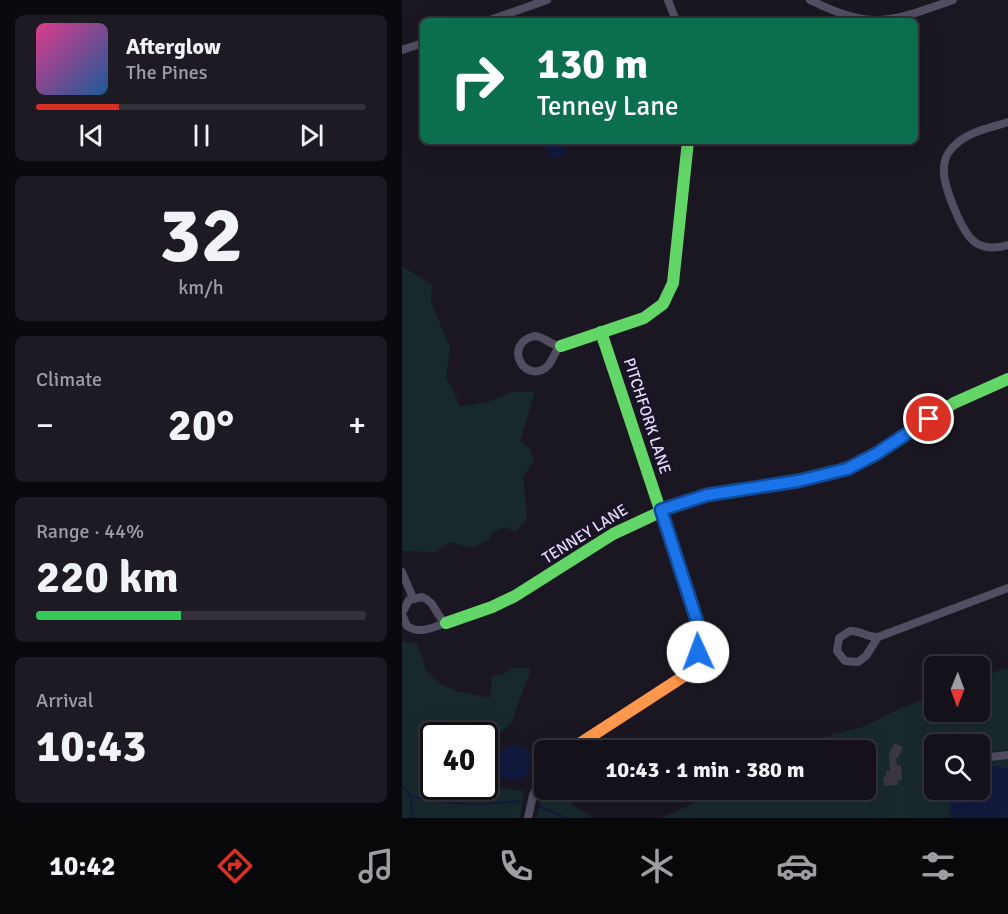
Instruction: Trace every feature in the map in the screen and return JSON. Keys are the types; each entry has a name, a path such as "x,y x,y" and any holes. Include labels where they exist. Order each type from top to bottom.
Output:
{"street":[{"path":"496,18 547,0"},
{"path":"668,0 675,18"},
{"path":"810,0 853,18"},
{"path":"896,18 953,0"},
{"path":"402,50 420,44"},
{"path":"1008,122 961,140 949,152 944,166 945,180 967,234 976,243 985,246 997,248 1008,245"},
{"path":"561,346 548,366 540,370 526,368 519,358 519,346 531,336 540,336 553,345 561,346 649,315 663,304 671,292 677,262 688,144"},
{"name":"PITCHFORK LANE","path":"586,740 688,672 697,657 700,640 697,621 601,332"},
{"name":"TENNEY LANE","path":"413,598 406,603 402,613 407,626 416,631 446,623 503,602 613,534 661,510 707,495 798,481 847,469 876,454 954,403 1008,379"},
{"path":"402,572 413,598 422,597 429,600 446,623"},
{"path":"878,637 866,656 858,662 845,661 837,651 839,638 847,632 856,630 873,638 878,637 1008,588"},
{"path":"990,757 1008,754"},
{"path":"528,818 534,793"}],"shaded area":[{"path":"402,266 432,285 431,302 450,348 446,377 459,406 485,403 513,392 535,392 520,441 531,450 534,461 523,476 527,518 515,532 506,527 495,531 488,540 471,548 450,542 436,552 402,551"},
{"path":"402,641 417,644 426,671 440,684 457,691 490,698 491,676 506,673 512,667 531,669 511,723 498,736 498,722 420,722 420,800 498,800 498,788 524,791 520,818 402,818"},
{"path":"1008,668 1008,750 990,752 990,734 924,734 924,800 950,800 951,818 661,818 702,800 876,800 876,740 818,740 865,726 924,700 924,722 990,722 990,673"},
{"path":"1008,758 1008,769 998,766 990,767 990,760"},
{"path":"541,800 570,800 572,804 593,818 536,818"}],"water":[{"path":"542,144 561,144 566,150 566,154 560,158 552,157"},
{"path":"518,745 531,755 528,775 520,780 498,778 498,754"},
{"path":"990,766 1008,769 1008,818 951,818 950,800 990,800"}],"building":[{"path":"894,743 903,747 896,758 897,766 901,765 902,780 897,781 898,785 884,786 883,777 886,777 886,771 890,771 889,754"}],"waterway":[{"path":"402,786 411,796 412,816 410,818"},
{"path":"411,796 464,803 517,801"},
{"path":"540,807 567,818"}],"traffic: fast":[{"path":"561,346 644,318 663,304 673,283 688,144"},
{"path":"601,332 685,585"},
{"path":"446,623 492,607 515,596 613,534 673,506 707,495 822,476 858,464 876,455 954,403 1008,379"}],"traffic: slow":[{"path":"585,740 684,676 692,665 699,643 696,620 685,585"}],"route":[{"path":"698,652 700,634 697,621 661,510 707,495 798,481 847,469 885,449 929,419"}]}
